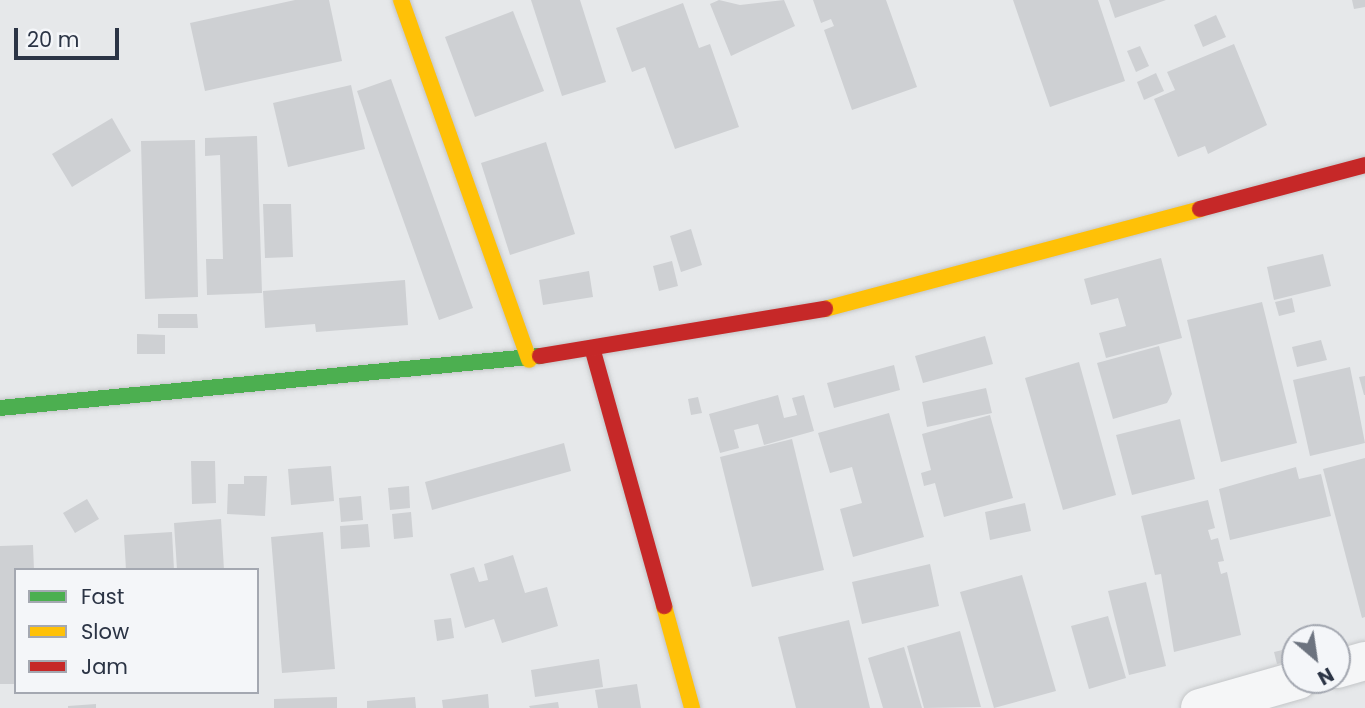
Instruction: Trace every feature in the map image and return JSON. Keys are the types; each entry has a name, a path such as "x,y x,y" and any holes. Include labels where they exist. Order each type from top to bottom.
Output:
{"street":[{"path":"401,0 529,360"},
{"path":"0,408 529,360 593,351 824,309 1365,165"},
{"path":"593,351 692,708"},
{"path":"1200,708 1281,685"}],"building":[{"path":"295,0 329,0 342,61 205,91 190,23"},
{"path":"531,0 580,0 606,82 562,96"},
{"path":"719,0 740,5 784,0 795,26 731,56 710,4"},
{"path":"813,0 886,0 917,87 852,110 824,30 834,26 831,19 821,23"},
{"path":"1013,0 1098,0 1125,81 1050,107"},
{"path":"1109,0 1166,0 1115,18"},
{"path":"1352,0 1365,0 1365,7 1354,9"},
{"path":"683,3 699,48 710,44 739,127 675,149 645,67 632,72 616,28"},
{"path":"513,11 544,91 475,117 445,37"},
{"path":"1216,15 1226,37 1203,47 1194,25"},
{"path":"1234,44 1267,125 1208,154 1205,146 1178,157 1154,99 1175,90 1167,72"},
{"path":"1140,46 1149,66 1136,72 1127,51"},
{"path":"1156,73 1164,91 1144,100 1137,82"},
{"path":"391,79 473,308 439,320 357,91"},
{"path":"351,85 365,149 288,167 273,103"},
{"path":"112,118 131,151 72,187 52,154"},
{"path":"257,136 262,293 207,295 206,259 223,259 220,155 205,156 205,138"},
{"path":"195,140 198,297 145,299 141,141"},
{"path":"546,142 575,234 510,255 481,163"},
{"path":"263,204 291,204 293,257 265,258"},
{"path":"691,229 702,265 681,272 670,236"},
{"path":"1323,254 1331,286 1274,300 1267,267"},
{"path":"1161,258 1182,338 1106,358 1099,333 1126,326 1118,298 1091,305 1084,279"},
{"path":"672,261 678,286 659,291 653,266"},
{"path":"589,271 593,297 543,305 539,280"},
{"path":"405,280 408,325 316,332 315,324 265,328 263,291"},
{"path":"1292,298 1295,312 1279,316 1275,302"},
{"path":"1262,302 1297,443 1221,462 1187,320"},
{"path":"158,314 197,314 198,328 158,328"},
{"path":"137,334 165,335 165,354 137,354"},
{"path":"985,336 993,364 923,383 915,356"},
{"path":"1321,340 1327,360 1297,367 1292,347"},
{"path":"1159,346 1172,394 1167,403 1113,419 1097,363"},
{"path":"1079,362 1116,495 1063,510 1025,378"},
{"path":"894,365 900,390 834,408 827,383"},
{"path":"1350,367 1365,443 1310,456 1293,380"},
{"path":"1365,376 1365,395 1364,395 1359,377"},
{"path":"986,388 992,413 927,427 922,402"},
{"path":"778,395 784,418 797,415 792,398 804,395 814,431 764,445 758,424 734,430 739,448 720,453 709,414"},
{"path":"698,397 702,413 691,415 688,399"},
{"path":"889,413 924,537 853,557 840,509 862,503 852,467 830,473 818,433"},
{"path":"990,415 1013,498 944,517 935,483 924,486 921,473 931,470 922,434"},
{"path":"1180,419 1195,479 1132,495 1116,435"},
{"path":"792,439 824,570 752,587 720,457"},
{"path":"564,443 571,471 432,510 425,482"},
{"path":"1365,458 1365,617 1362,618 1323,469"},
{"path":"191,461 215,461 216,503 192,504"},
{"path":"331,466 334,501 291,505 288,469"},
{"path":"1296,467 1299,479 1321,474 1331,516 1230,540 1219,489"},
{"path":"244,476 267,476 265,516 227,514 228,484 244,484"},
{"path":"409,486 410,508 390,510 388,488"},
{"path":"361,496 363,520 341,522 339,498"},
{"path":"87,499 99,519 75,533 63,513"},
{"path":"1208,500 1215,528 1208,530 1211,540 1218,538 1224,561 1218,562 1221,574 1227,572 1241,635 1174,652 1161,574 1155,575 1141,516"},
{"path":"1025,503 1031,531 990,540 985,512"},
{"path":"411,512 413,537 394,539 392,514"},
{"path":"221,519 224,568 177,568 174,523"},
{"path":"368,524 370,547 341,549 340,526"},
{"path":"172,532 174,568 126,568 124,535"},
{"path":"323,532 335,669 282,673 271,537"},
{"path":"33,545 34,568 14,568 14,684 0,684 0,546"},
{"path":"513,555 525,593 547,587 558,626 502,643 494,619 465,628 450,574 474,567 479,582 488,580 484,564"},
{"path":"930,564 939,606 862,624 852,582"},
{"path":"1022,575 1056,691 994,708 960,592"},
{"path":"1146,582 1166,666 1129,675 1108,591"},
{"path":"1108,616 1126,678 1089,689 1071,626"},
{"path":"451,618 454,638 437,641 434,620"},
{"path":"849,620 870,708 796,708 778,637"},
{"path":"960,631 981,707 924,708 907,646"},
{"path":"904,647 922,708 883,708 868,658"},
{"path":"1281,650 1281,663 1277,664 1274,652"},
{"path":"599,659 603,687 535,697 531,670"},
{"path":"637,684 641,708 598,708 595,690"},
{"path":"488,694 489,708 443,708 442,700"},
{"path":"337,697 337,708 274,708 274,699"},
{"path":"415,697 416,708 367,708 367,701"},
{"path":"558,702 559,708 529,706"},
{"path":"96,704 96,708 68,708 68,706"}],"traffic: fast":[{"path":"0,408 540,356"}],"traffic: slow":[{"path":"401,0 529,360"},
{"path":"825,309 1200,209"},
{"path":"664,606 692,708"}],"traffic: jam":[{"path":"1200,209 1365,165"},
{"path":"540,356 825,309"},
{"path":"593,351 664,606"}]}
